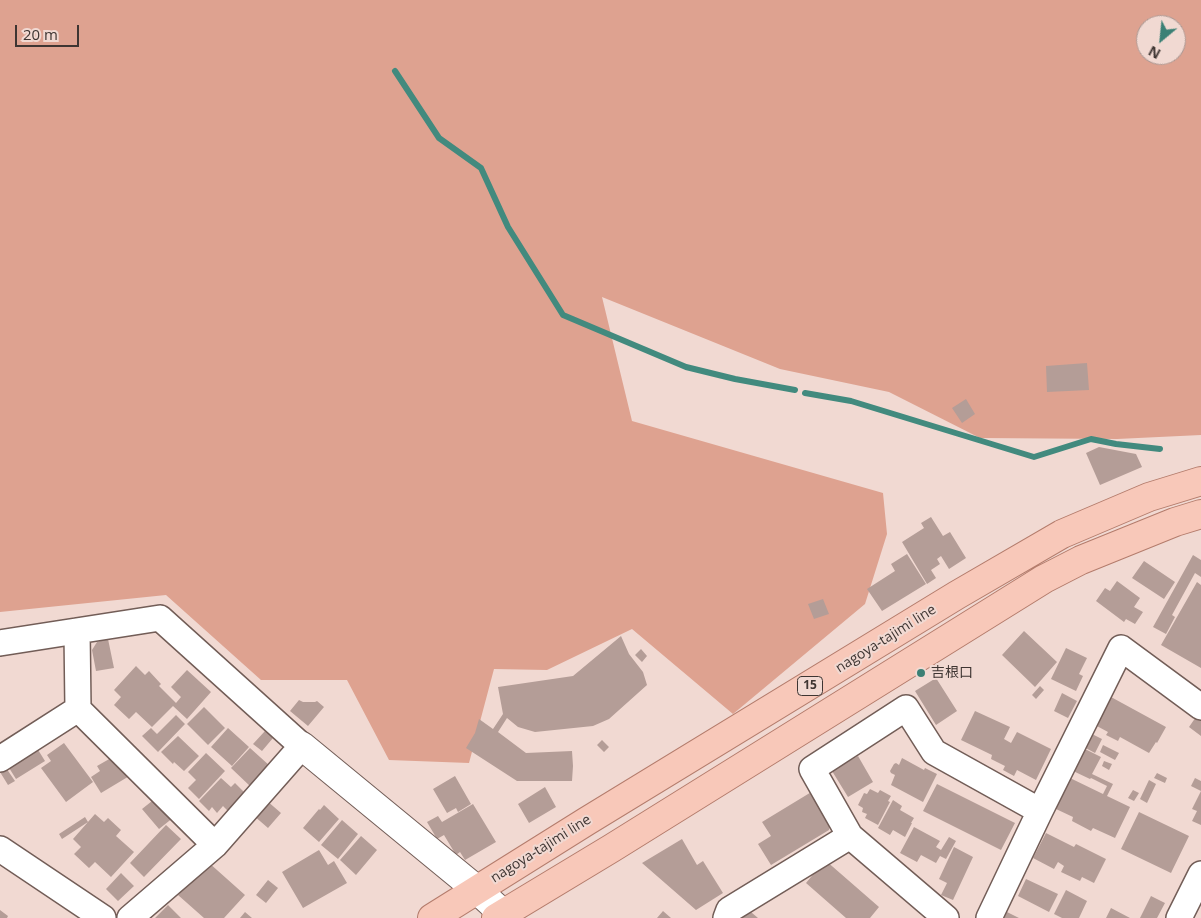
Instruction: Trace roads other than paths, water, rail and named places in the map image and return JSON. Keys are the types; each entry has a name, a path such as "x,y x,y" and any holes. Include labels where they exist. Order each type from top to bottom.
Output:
{"main road":[{"name":"nagoya-tajimi line","path":"432,918 476,889 957,595 1062,534 1149,497 1201,481"},
{"name":"15","path":"502,916 1044,579 1090,556 1175,522 1201,514"}],"street":[{"path":"0,643 160,618 302,746 476,889 502,916"},
{"path":"77,631 78,709 215,845"},
{"path":"989,918 1121,648 1201,707"},
{"path":"946,918 850,836 812,770 906,708 934,752 1040,811"},
{"path":"0,759 78,709"},
{"path":"130,918 215,845 302,746"},
{"path":"726,918 729,910 850,836"},
{"path":"0,849 103,918"},
{"path":"1180,918 1201,874"}],"waterway":[{"path":"395,71 439,138 481,168 508,227 563,315 686,367 735,379 795,390"},
{"path":"805,393 851,401 1034,457 1091,439 1160,449"}],"place":[{"name":"吉根口","path":"921,673"}]}
